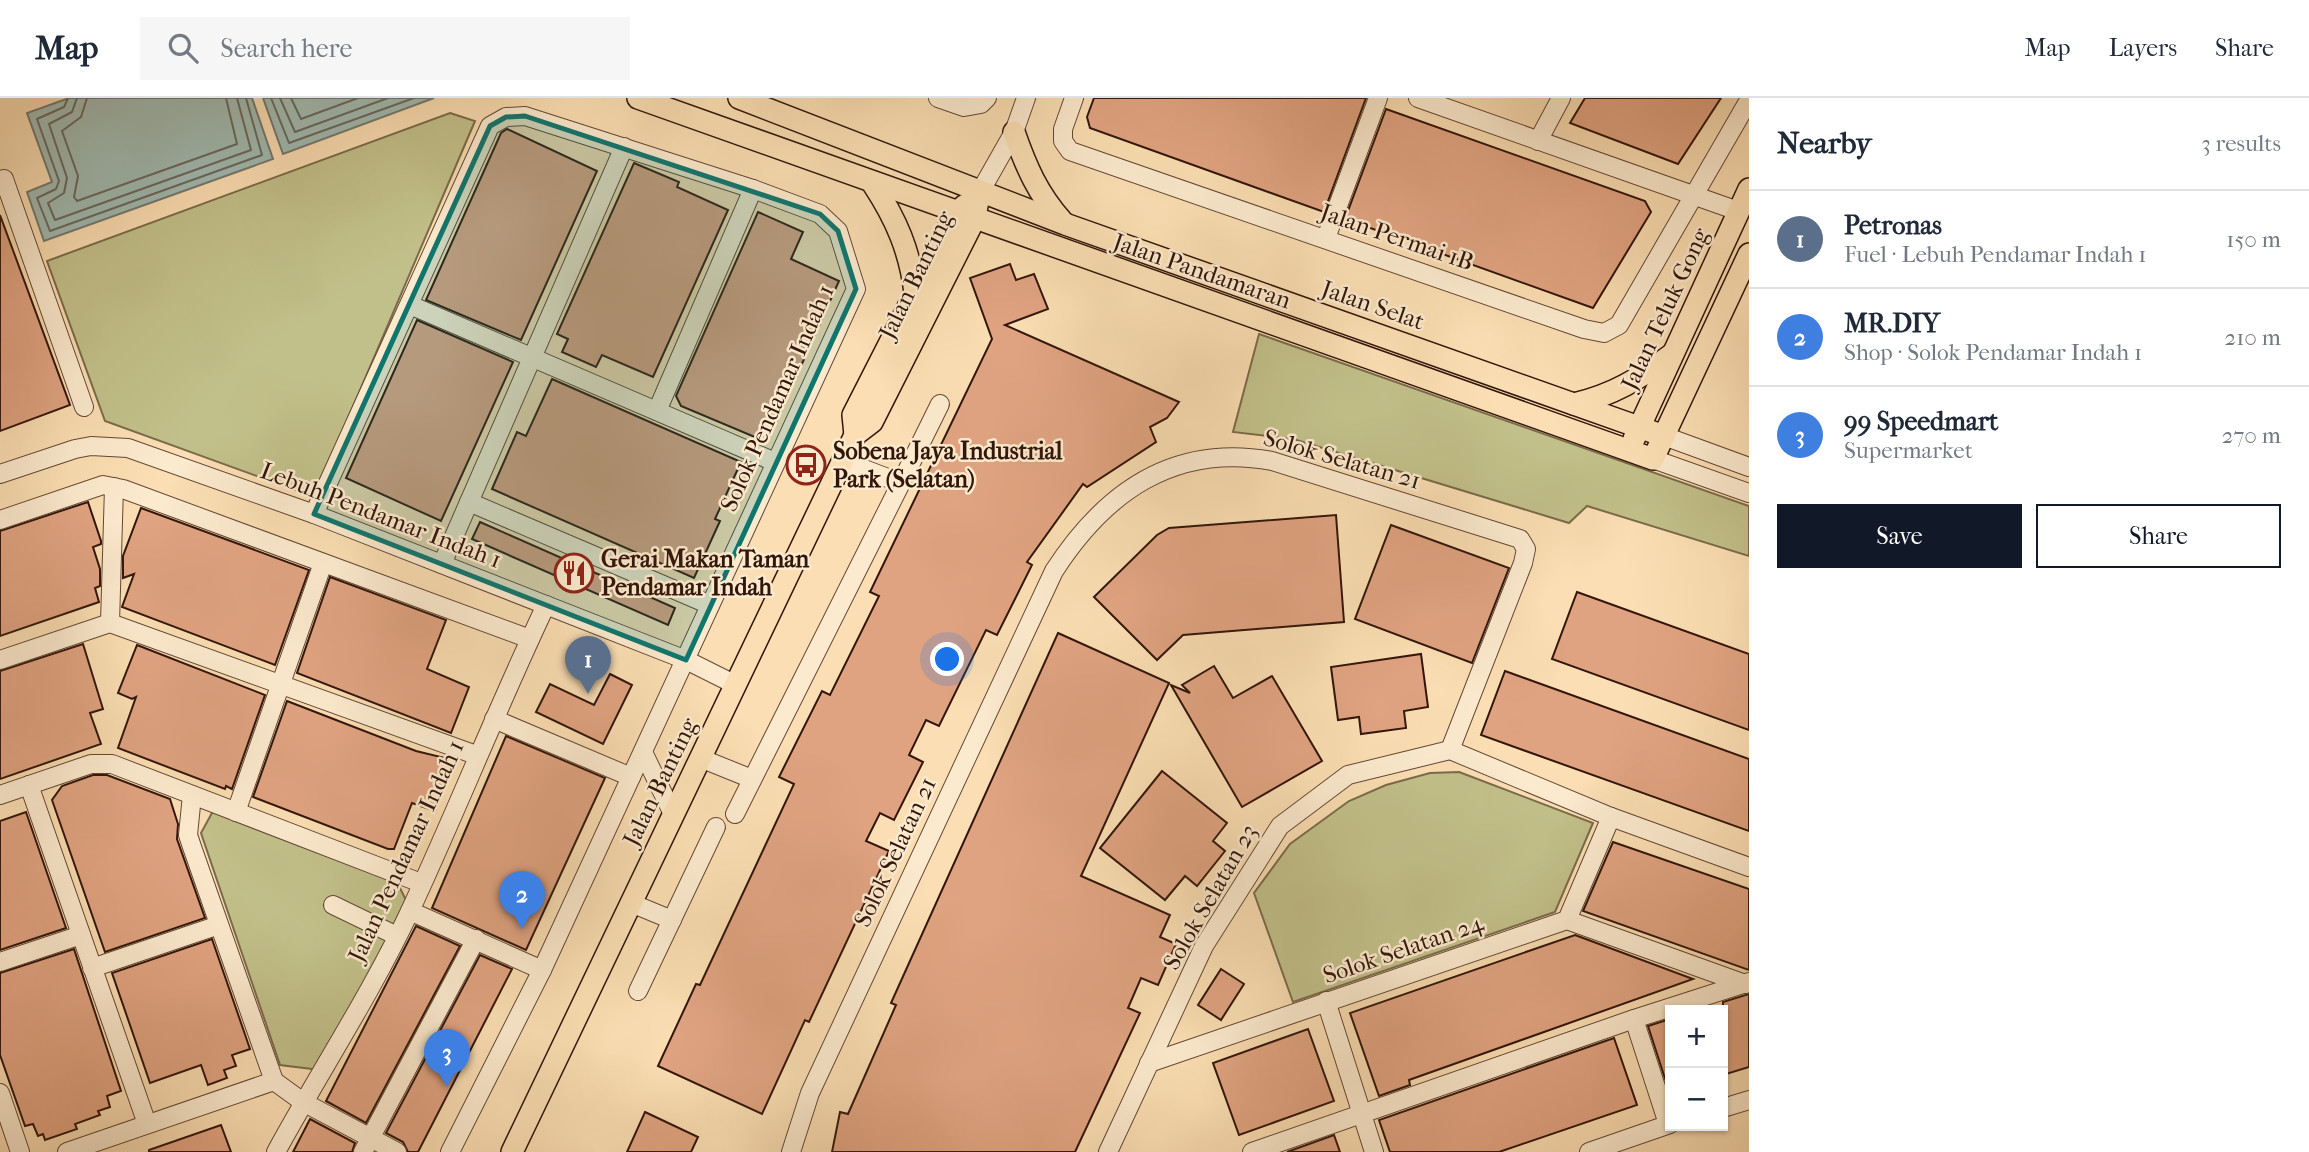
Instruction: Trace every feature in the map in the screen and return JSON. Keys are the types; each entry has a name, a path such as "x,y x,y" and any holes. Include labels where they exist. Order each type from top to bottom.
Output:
{"main road":[{"name":"Jalan Pandamaran","path":"638,98 873,184 1653,459"},
{"path":"739,98 768,103 980,192"},
{"path":"1014,132 1027,169 1042,198 1065,224"},
{"path":"873,184 891,211 904,240 915,293"},
{"name":"Jalan Teluk Gong","path":"1629,451 1749,189"},
{"name":"Jalan Banting","path":"855,435 853,415 915,293 980,192"},
{"name":"Jalan Selat","path":"980,192 1664,436"},
{"name":"Jalan Banting","path":"512,1152 855,435 872,422 965,216"},
{"path":"1653,459 1749,254"},
{"path":"1574,404 1605,397 1626,387 1675,352"}],"street":[{"path":"938,98 964,107 981,104 987,98"},
{"path":"980,192 1014,132 1026,98"},
{"name":"Jalan Permai 1B","path":"1074,98 1063,129 1063,141 1070,151 1584,329 1604,333 1619,325 1749,100"},
{"path":"1326,238 1378,98"},
{"path":"1418,98 1738,211"},
{"path":"1538,141 1561,98"},
{"name":"Solok Pendamar Indah 1","path":"410,305 490,125 506,117 525,116 753,189 820,214 838,231 856,289 542,970 450,1152"},
{"path":"442,564 624,147"},
{"path":"0,180 4,179 83,407"},
{"path":"657,411 753,189"},
{"path":"314,514 410,305 775,462"},
{"path":"735,814 940,404"},
{"name":"Jalan Selat","path":"1664,436 1749,467"},
{"name":"Lebuh Pendamar Indah 1","path":"0,474 75,449 118,447 314,514 685,660 736,685"},
{"name":"Solok Selatan 21","path":"792,1152 810,1093 1054,572 1071,545 1117,496 1175,465 1193,459 1243,456 1272,461 1520,539 1526,549 1523,562 1450,750"},
{"name":"Jalan Pandamaran","path":"1653,459 1749,493"},
{"path":"843,461 901,483"},
{"path":"0,520 103,485 114,487 530,639"},
{"path":"110,623 114,487"},
{"path":"469,502 710,605"},
{"path":"236,812 283,686 323,563"},
{"name":"Jalan Pendamar Indah 1","path":"276,1152 303,1102 327,1066 410,911 476,755 546,605"},
{"path":"0,660 110,623 476,755"},
{"path":"494,719 631,777"},
{"path":"1450,750 1611,817 1749,867"},
{"name":"Solok Selatan 23","path":"1108,1152 1204,946 1280,826 1348,775 1450,750"},
{"path":"643,752 673,814"},
{"path":"700,758 752,779"},
{"path":"0,795 91,764 111,764 421,883"},
{"path":"29,785 147,1124"},
{"path":"192,794 188,835 274,1081 366,1146 397,1152"},
{"path":"1611,817 1567,920 1747,983"},
{"path":"638,991 716,827"},
{"path":"631,903 672,920"},
{"path":"333,905 397,936"},
{"path":"410,911 542,970"},
{"name":"Solok Selatan 24","path":"1149,1063 1567,920"},
{"path":"92,968 219,925"},
{"path":"0,962 80,935"},
{"path":"366,1146 476,939"},
{"path":"1252,1152 1362,1116 1634,1019 1747,983"},
{"path":"1326,1001 1374,1152"},
{"path":"1634,1019 1665,1112"},
{"path":"67,1152 274,1081"},
{"path":"1,1097 20,1152"},
{"path":"1728,1106 1749,1100"},
{"path":"1589,1152 1665,1125"}],"highlighted area":[{"path":"525,116 820,214 838,231 856,289 686,660 314,514 490,126 506,117"}],"shaded area":[{"path":"450,113 475,121 320,484 298,491 105,421 47,261"},
{"path":"1259,334 1749,506 1749,556 1587,506 1569,523 1293,439 1233,432"},
{"path":"1459,772 1593,823 1555,912 1293,1002 1254,893 1290,844 1349,801 1386,785 1430,773"},
{"path":"213,811 397,882 408,904 320,1070 280,1065 201,833"}],"water":[{"path":"69,98 252,98 273,159 44,241 27,192 52,182 27,113"},
{"path":"263,98 434,98 283,154"}],"building":[{"path":"1094,98 1366,98 1324,212 1090,128 1087,117"},
{"path":"1585,98 1721,98 1678,164 1570,123"},
{"path":"1386,109 1645,201 1651,212 1593,308 1345,219"},
{"path":"507,129 597,171 521,340 426,300 501,133"},
{"path":"634,163 679,182 677,187 728,210 653,377 602,355 596,367 562,352 568,339 557,334"},
{"path":"758,212 803,232 791,259 839,281 772,431 762,426 757,438 681,406 676,396"},
{"path":"0,215 70,405 0,431"},
{"path":"1010,264 1016,280 1034,274 1048,309 1005,325 1179,402 1167,418 1150,427 1156,442 1087,487 1083,484 1027,562 1032,565 997,635 986,630 939,726 926,720 909,755 923,762 894,820 880,813 866,841 889,851 809,1022 805,1020 762,1114 658,1066 696,984 700,985 794,784 779,777 822,691 830,695 879,596 870,592 992,339 970,278"},
{"path":"417,320 513,362 441,521 346,478"},
{"path":"552,379 741,462 715,519 720,521 694,578 492,489 517,432 526,436"},
{"path":"88,502 101,541 101,544 93,547 100,569 100,586 95,588 99,602 0,636 0,531"},
{"path":"141,508 309,570 275,665 122,607 134,574 123,578 123,556"},
{"path":"1336,515 1344,622 1183,635 1157,660 1094,597 1157,535 1169,528"},
{"name":"Gerai Makan Taman Pendamar Indah","path":"480,522 675,608 668,625 472,539"},
{"path":"1391,525 1509,568 1472,663 1355,619"},
{"path":"330,577 446,620 427,669 469,687 451,733 297,673"},
{"path":"1577,592 1749,654 1749,730 1552,659"},
{"path":"1058,633 1169,683 1081,876 1170,915 1160,937 1176,944 1158,985 1141,978 1128,1008 1140,1013 1075,1152 832,1152 840,1112 848,1114 896,1005 891,1003"},
{"path":"83,644 103,709 90,713 101,744 0,779 0,671"},
{"path":"137,645 265,695 232,789 226,786 225,789 118,748 136,697 132,699 118,693"},
{"path":"1421,654 1428,707 1404,711 1406,728 1361,734 1359,717 1338,720 1331,667"},
{"path":"1214,666 1233,698 1272,676 1322,761 1242,807 1171,685 1190,693 1182,685"},
{"path":"1505,671 1749,759 1749,831 1481,735"},
{"path":"610,674 632,685 603,744 536,712 550,684 594,705"},
{"path":"287,701 416,751 445,758 451,771 435,811 412,803 394,849 388,849 253,797"},
{"path":"506,736 605,778 526,950 432,908"},
{"path":"1162,771 1227,823 1213,841 1225,851 1197,886 1185,876 1165,900 1100,848"},
{"path":"93,775 107,775 170,799 178,824 177,839 205,918 105,952 52,800 62,786"},
{"path":"26,812 66,928 0,950 0,821"},
{"path":"1613,842 1749,889 1749,970 1583,911"},
{"path":"416,926 460,946 366,1123 326,1101"},
{"path":"1575,935 1693,979 1409,1080 1410,1085 1379,1096 1350,1013"},
{"path":"212,939 250,1049 232,1055 236,1066 224,1070 227,1078 208,1085 201,1065 150,1083 112,973"},
{"path":"74,949 121,1091 107,1096 110,1107 98,1111 100,1115 75,1124 77,1129 45,1140 43,1134 38,1136 33,1124 25,1126 0,1055 0,973"},
{"path":"480,955 512,969 418,1152 408,1152 403,1142 386,1133"},
{"path":"1221,969 1244,984 1221,1020 1198,1005"},
{"path":"1749,994 1749,1067 1728,1073 1728,1005 1723,1005 1723,1002"},
{"path":"1665,1021 1665,1079 1648,1026"},
{"path":"1308,1029 1334,1101 1239,1135 1213,1063"},
{"path":"1614,1038 1637,1105 1499,1152 1390,1152 1379,1120"},
{"path":"645,1112 698,1137 691,1152 627,1152"},
{"path":"310,1119 355,1143 352,1152 293,1152"},
{"path":"221,1125 231,1152 149,1152 149,1150"},
{"path":"1334,1135 1340,1152 1287,1152"}],"place":[{"name":"Sobena Jaya Industrial Park (Selatan)","path":"806,465"},
{"name":"Gerai Makan Taman Pendamar Indah","path":"574,573"},
{"name":"Petronas","path":"588,694"},
{"name":"MR.DIY","path":"522,929"},
{"name":"99 Speedmart","path":"447,1087"}]}
